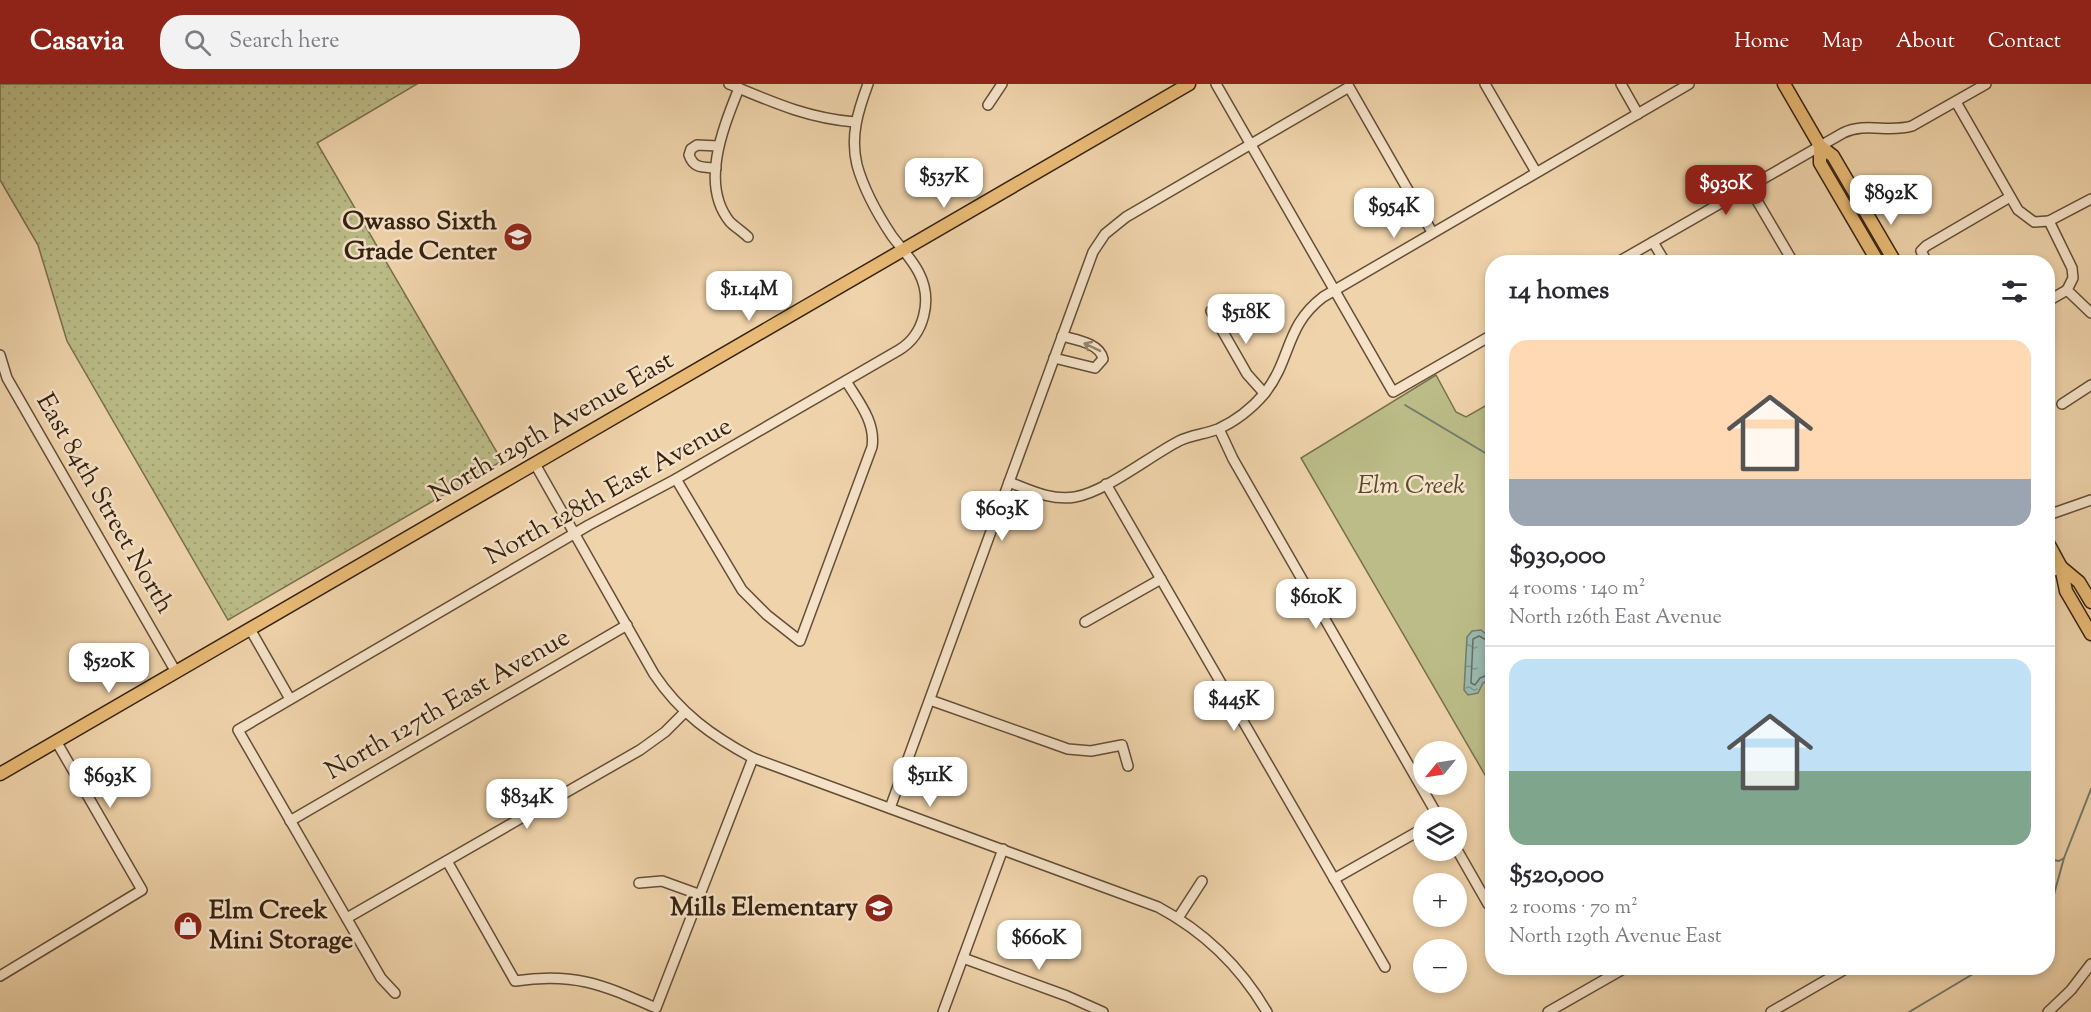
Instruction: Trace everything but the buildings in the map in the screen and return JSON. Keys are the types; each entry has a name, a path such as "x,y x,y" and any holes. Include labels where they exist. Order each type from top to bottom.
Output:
{"main road":[{"name":"North 129th Avenue East","path":"0,774 1189,84"},
{"path":"1784,84 1820,146 1833,156 1891,255"},
{"path":"1820,146 1821,164 1874,255"},
{"path":"2055,556 2061,567 2066,591 2091,634"},
{"path":"2061,567 2079,582 2091,602"}],"street":[{"path":"729,84 799,113 823,120 855,122"},
{"name":"North 128th East Avenue","path":"290,821 238,730 574,534 676,479 846,381 907,345 919,330 925,308 926,291 921,276 890,233 862,181 855,155 855,122 868,84"},
{"path":"988,105 1002,84"},
{"path":"1216,84 1393,392 1485,339"},
{"path":"1485,84 1536,172"},
{"path":"1621,84 1638,114"},
{"path":"1009,482 1046,496 1062,498 1086,495 1182,440 1219,429 1245,412 1264,393 1282,366 1296,326 1312,305 1432,232 1689,84"},
{"path":"1630,255 1851,129 1871,126 1901,129 1912,126 1986,84"},
{"path":"890,808 1087,267 1098,243 1114,226 1349,87 1432,232"},
{"path":"739,88 717,146 716,168 719,199 730,221 748,237"},
{"path":"1956,102 2010,197 2025,217 2034,222 2049,221 2091,199"},
{"path":"716,168 699,167 692,164 689,155 691,149 697,145 717,146"},
{"path":"1749,187 1789,255"},
{"path":"1923,255 1921,251 2010,197"},
{"path":"2049,221 2072,268 2073,278 2067,290 2055,297"},
{"path":"1653,242 1661,255"},
{"path":"2067,290 2091,313"},
{"path":"1211,310 1246,374 1264,393"},
{"path":"1054,358 1095,368 1103,359 1102,352 1095,347 1062,336"},
{"name":"East 84th Street North","path":"0,354 7,378 176,672"},
{"path":"676,479 742,590 766,615 800,641 872,447 873,434 869,420 846,381"},
{"path":"2062,404 2091,385"},
{"path":"1219,429 1233,459 1433,807"},
{"path":"535,464 654,674 684,713 703,728 753,758 1128,894 1178,918 1198,931 1235,966 1267,1012"},
{"path":"1106,484 1385,967"},
{"path":"2055,513 2091,500"},
{"path":"2055,570 2061,567"},
{"path":"1085,622 1161,579"},
{"name":"North 127th East Avenue","path":"290,821 627,625"},
{"path":"250,629 290,699"},
{"path":"930,700 1068,749 1092,751 1122,745 1128,766"},
{"path":"347,918 646,746 684,713"},
{"path":"0,976 142,890 56,741"},
{"path":"447,861 515,981 542,977 578,979 609,988 656,1008 698,894 753,758"},
{"path":"290,821 381,978 395,993"},
{"path":"1334,879 1413,834"},
{"path":"943,1012 1003,849"},
{"path":"1463,861 1485,899"},
{"path":"639,883 662,881 698,894"},
{"path":"1178,918 1202,881"},
{"path":"963,958 1067,996 1103,1012"},
{"path":"2048,1012 2071,990 2091,964"},
{"path":"1548,1012 1613,975"},
{"path":"1771,1012 1835,975"}],"green space":[{"path":"0,84 417,84 317,143 502,461 228,620 67,341 38,245 0,180"},
{"name":"Elm Creek","path":"1436,375 1456,412 1466,417 1485,406 1485,775 1301,458"}],"water":[{"path":"1481,630 1485,633 1485,682 1478,693 1468,695 1464,690 1467,637 1472,631"}],"waterway":[{"path":"1405,405 1485,453"},
{"path":"2055,891 2064,858 2091,789"},
{"path":"2055,860 2064,858"},
{"path":"1909,1012 1971,975"}],"place":[{"name":"Owasso Sixth Grade Center","path":"518,237"},
{"name":"Mills Elementary","path":"879,908"},
{"name":"Elm Creek Mini Storage","path":"188,926"}]}
